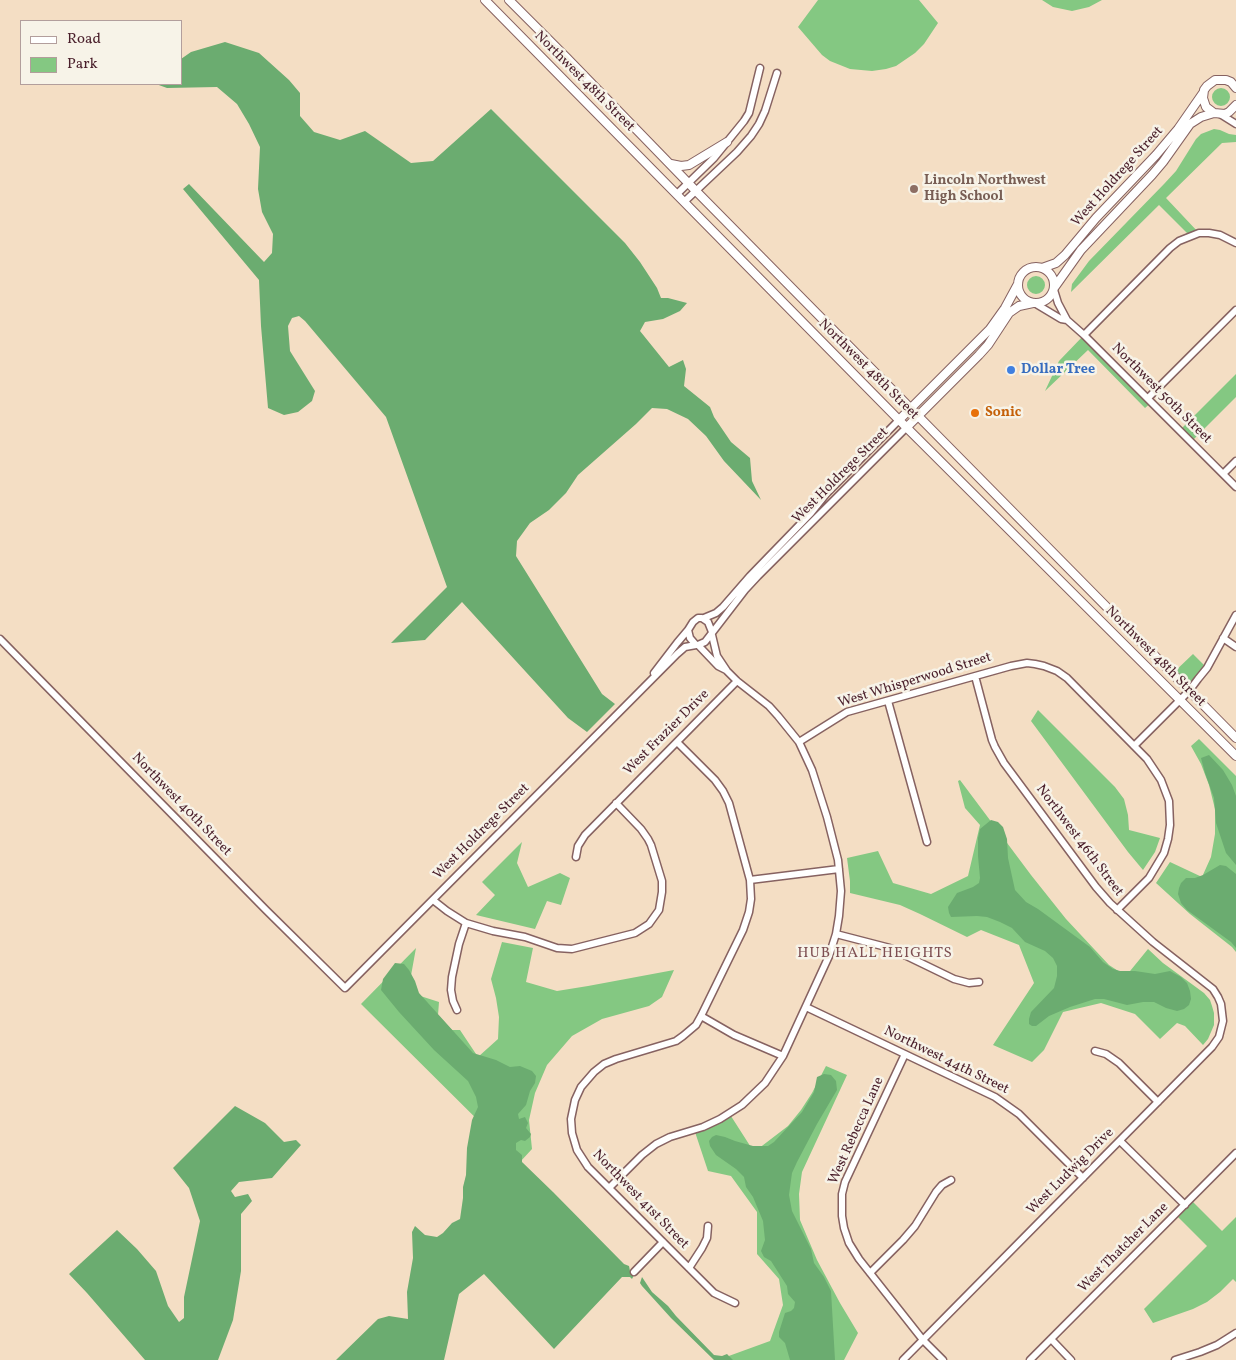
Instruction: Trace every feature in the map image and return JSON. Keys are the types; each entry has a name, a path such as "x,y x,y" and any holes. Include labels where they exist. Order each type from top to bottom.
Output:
{"main road":[{"name":"Northwest 48th Street","path":"485,0 899,420 1236,756"},
{"name":"Northwest 48th Street","path":"508,0 1236,738"},
{"name":"West Holdrege Street","path":"1042,268 1056,263 1065,255 1090,225 1156,155 1178,129 1210,82 1220,79 1226,80"},
{"path":"1226,80 1236,79"},
{"path":"1226,80 1231,82 1236,88"},
{"path":"1203,93 1206,107 1217,114"},
{"name":"West Holdrege Street","path":"1054,289 1081,250 1152,175 1190,124 1201,117 1230,112 1236,105"},
{"path":"670,164 689,165 727,142"},
{"path":"1036,267 1042,268 1050,274 1054,283 1054,289 1047,300 1034,304 1024,298 1018,284 1025,271 1036,267"},
{"name":"West Holdrege Street","path":"899,420 990,329 1005,308 1018,284"},
{"name":"West Holdrege Street","path":"907,428 984,350 1010,313 1020,306 1034,304"}],"street":[{"path":"676,194 714,158 737,132 749,113 760,68"},
{"path":"684,202 755,130 765,111 777,73"},
{"path":"1217,114 1236,124"},
{"path":"1084,335 1175,244 1199,233 1220,235 1236,242"},
{"name":"Northwest 50th Street","path":"1054,289 1058,303 1067,320 1236,487"},
{"name":"Northwest 50th Street","path":"1034,304 1061,319 1067,320"},
{"path":"1148,398 1236,310"},
{"name":"West Holdrege Street","path":"704,618 716,613 723,607 811,513 827,493 899,420"},
{"name":"West Holdrege Street","path":"712,633 758,576 907,428"},
{"path":"1223,474 1236,461"},
{"path":"1117,910 1146,882 1156,868 1166,846 1170,825 1168,801 1161,780 1147,759 1134,746 1189,691 1207,668 1236,615"},
{"path":"609,1188 642,1155 656,1144 670,1137 712,1123 742,1105 765,1083 783,1056 806,1008 829,956 836,934 841,907 840,869 818,784 812,770 799,742 774,712 727,671 717,656 710,625 704,618 698,618 688,630 690,638 718,666 727,671"},
{"name":"West Holdrege Street","path":"637,693 688,630"},
{"path":"697,645 705,642 712,633"},
{"name":"Northwest 40th Street","path":"0,638 266,910 345,988"},
{"path":"1223,638 1236,647"},
{"name":"West Holdrege Street","path":"345,988 637,693 682,650 697,645"},
{"name":"West Whisperwood Street","path":"799,742 847,712 1021,664 1036,664 1057,671 1067,678 1134,746"},
{"name":"Northwest 46th Street","path":"975,676 992,740 1001,758 1096,887 1117,910 1162,950 1211,987 1218,997 1223,1015"},
{"name":"West Frazier Drive","path":"576,857 578,846 584,835 737,681"},
{"path":"888,700 928,842"},
{"path":"677,742 715,780 726,797 750,880 751,899 746,920 702,1016 734,1035 783,1056"},
{"path":"433,900 466,923 493,931 525,937 564,949 572,949 628,936 642,929 655,917 658,910 661,902 662,881 652,845 648,838 616,804"},
{"path":"750,880 840,869"},
{"path":"457,1010 451,990 452,977 459,944 466,923"},
{"path":"836,934 890,948 954,979 969,983 979,982"},
{"name":"Northwest 44th Street","path":"806,1008 989,1093 1019,1114 1083,1178"},
{"name":"West Ludwig Drive","path":"903,1360 1216,1043 1222,1029 1223,1015"},
{"name":"Northwest 41st Street","path":"702,1016 690,1031 676,1040 604,1064 584,1082 573,1106 571,1119 574,1140 579,1154 588,1167 714,1293 735,1303"},
{"path":"1095,1051 1106,1054 1119,1063 1158,1102"},
{"name":"West Rebecca Lane","path":"905,1054 845,1182 842,1194 842,1216 846,1235 858,1259 923,1340 943,1360"},
{"path":"1120,1141 1185,1205"},
{"name":"West Thatcher Lane","path":"1030,1360 1236,1153"},
{"path":"870,1273 915,1226 942,1185 951,1180"},
{"path":"689,1268 707,1238 708,1226"},
{"path":"634,1272 664,1242"},
{"path":"1175,1360 1217,1345 1236,1333"},
{"path":"1051,1340 1071,1360"}],"green space":[{"path":"818,0 919,0 938,23 924,44 915,53 896,66 872,71 850,69 830,61 822,55 798,27"},
{"path":"1042,0 1102,0 1089,7 1072,11 1053,7"},
{"path":"225,42 259,53 289,80 300,93 300,116 314,132 340,140 365,131 411,163 433,161 491,109 625,243 640,262 657,288 661,298 687,303 680,311 663,319 645,322 640,331 669,367 683,360 686,369 684,386 710,407 714,417 731,442 750,458 752,481 761,500 724,461 706,436 688,419 667,409 652,408 578,475 566,493 549,510 530,523 517,541 516,556 602,694 615,704 587,732 568,718 462,602 425,640 391,643 447,587 386,417 299,316 292,318 288,326 290,351 315,391 312,401 298,412 284,415 268,408 259,280 183,189 189,184 264,262 272,253 273,234 262,212 258,189 260,147 237,104 217,87 167,88 159,85 182,85 182,58 191,52"},
{"path":"1217,88 1225,88 1230,93 1228,104 1217,106 1212,101 1212,93"},
{"path":"1214,129 1236,135 1236,142 1222,143 1166,198 1199,233 1190,236 1159,205 1071,292 1072,284 1089,261 1176,171 1196,139 1201,134"},
{"path":"1032,276 1040,276 1045,281 1043,292 1032,294 1027,289 1027,281"},
{"path":"1084,335 1152,402 1145,408 1088,350 1045,391 1059,361"},
{"path":"1236,374 1236,397 1191,442 1180,430"},
{"path":"1193,654 1207,668 1189,691 1172,674"},
{"path":"1038,710 1115,787 1124,799 1129,830 1160,838 1155,852 1143,870 1031,721"},
{"path":"1199,739 1236,776 1236,952 1156,883 1170,862 1202,877 1211,857 1215,834 1215,809 1201,764 1191,746"},
{"path":"1209,755 1223,770 1236,796 1236,865 1226,853 1216,823 1214,798 1201,758"},
{"path":"960,780 1066,919 1109,965 1126,976 1148,949 1163,963 1204,993 1212,1006 1214,1025 1203,1045 1185,1026 1177,1023 1160,1039 1135,1014 1101,1003 1063,1012 1044,1050 1032,1062 993,1045 1034,983 1019,945 981,930 967,937 900,905 850,893 847,858 878,851 893,883 931,894 968,876 980,825 965,808 958,781"},
{"path":"991,820 998,822 1003,827 1007,839 1008,858 1015,890 1026,902 1090,947 1103,962 1113,969 1155,974 1170,971 1181,977 1187,983 1190,991 1191,999 1189,1005 1177,1011 1154,1002 1127,1005 1104,999 1095,999 1049,1016 1036,1026 1029,1024 1031,1012 1054,988 1057,966 1053,958 1045,951 1025,942 1012,928 1000,922 987,917 951,917 949,913 948,907 957,893 979,883 978,838 980,829"},
{"path":"522,842 517,863 528,887 560,873 570,878 561,905 547,901 535,929 476,915 495,895 482,882"},
{"path":"1220,865 1226,866 1236,874 1236,948 1231,942 1187,910 1181,903 1178,894 1181,883 1186,878 1195,878 1203,875"},
{"path":"502,942 533,948 526,982 557,991 674,970 662,997 649,1006 602,1019 572,1036 547,1065 535,1093 529,1120 532,1149 520,1162 361,1004 416,948 408,992 439,1002 438,1015 452,1030 460,1030 478,1057 498,1039 499,1017 491,979"},
{"path":"395,963 404,964 415,981 419,993 473,1053 496,1060 510,1067 520,1066 532,1071 536,1076 526,1105 518,1114 519,1119 525,1117 528,1123 526,1128 531,1134 525,1141 521,1140 516,1143 516,1150 522,1155 522,1162 624,1264 629,1266 630,1271 634,1275 632,1279 630,1277 622,1277 554,1349 484,1274 459,1294 444,1360 336,1360 378,1319 389,1316 408,1319 407,1292 413,1258 412,1232 415,1226 425,1235 437,1237 452,1223 460,1219 466,1175 467,1148 472,1120 478,1107 476,1097 468,1081 434,1050 381,990 383,979"},
{"path":"826,1066 847,1075 802,1172 799,1194 800,1220 817,1260 858,1333 844,1360 722,1360 770,1341 783,1305 779,1279 757,1254 757,1212 731,1176 708,1171 694,1129 729,1113 754,1152 788,1126 812,1093"},
{"path":"824,1074 831,1075 836,1081 837,1090 797,1162 792,1173 789,1195 792,1211 811,1249 814,1263 831,1291 835,1360 790,1360 785,1343 779,1337 779,1332 785,1313 794,1308 795,1302 788,1294 787,1286 771,1261 764,1257 761,1251 765,1240 763,1221 753,1197 746,1187 744,1177 716,1155 709,1141 716,1135 753,1146 768,1146 802,1112 814,1092 817,1077"},
{"path":"235,1106 265,1123 284,1142 296,1140 301,1145 272,1178 239,1182 231,1191 235,1197 248,1194 252,1201 241,1214 241,1271 233,1320 218,1360 145,1360 69,1274 117,1230 156,1271 168,1306 179,1322 184,1318 184,1297 200,1221 189,1188 173,1168"},
{"path":"1190,1199 1222,1231 1236,1217 1236,1282 1233,1279 1207,1302 1193,1309 1153,1323 1144,1309 1207,1246 1175,1214"},
{"path":"642,1277 652,1292 668,1306 714,1355 722,1356 727,1354 733,1360 714,1360 671,1318 642,1286 640,1283"}],"place":[{"name":"Lincoln Northwest High School","path":"914,189"},
{"name":"Dollar Tree","path":"1011,370"},
{"name":"Sonic","path":"975,413"}],"district":[{"name":"HUB HALL HEIGHTS","path":"875,954"}]}
